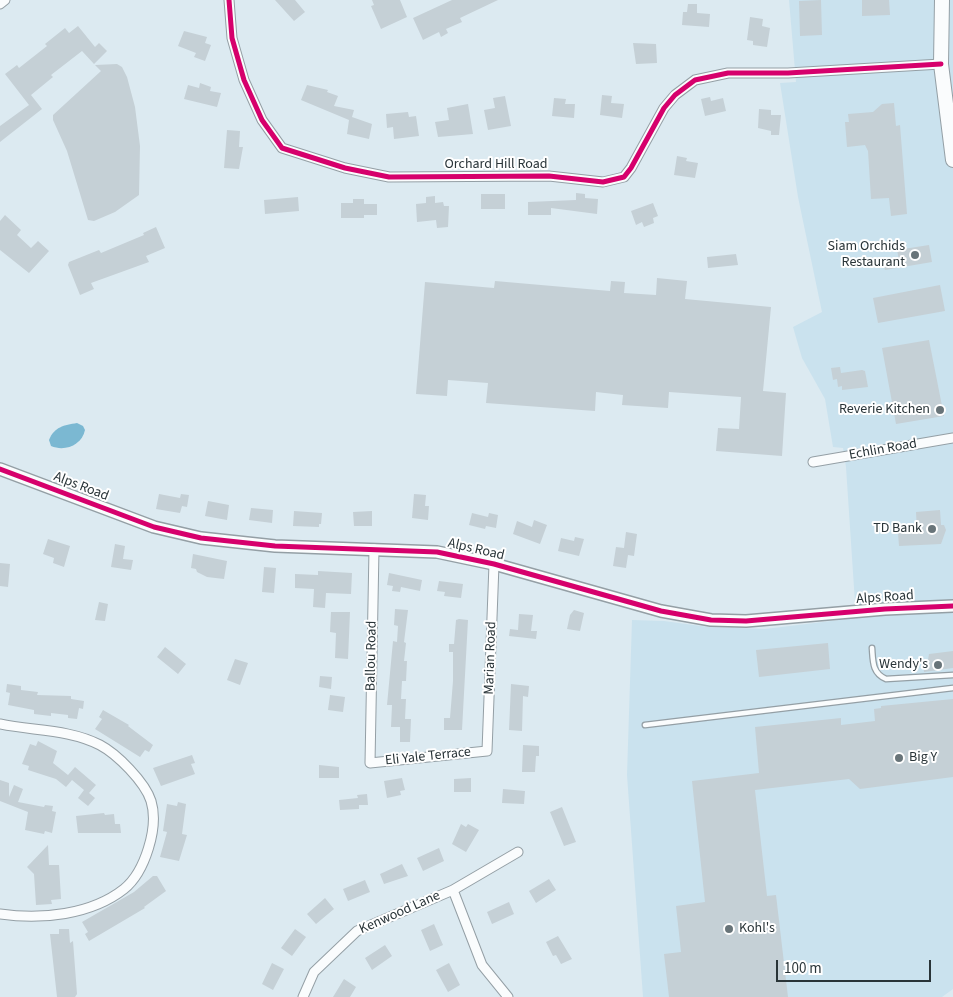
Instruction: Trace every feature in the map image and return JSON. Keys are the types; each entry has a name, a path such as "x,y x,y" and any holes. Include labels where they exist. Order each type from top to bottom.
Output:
{"main road":[{"path":"942,0 941,64 953,160"}],"street":[{"path":"0,4 5,0"},
{"name":"Orchard Hill Road","path":"229,0 232,38 244,80 262,120 282,148 346,168 389,177 549,176 603,182 614,181 624,177 631,168 664,108 675,95 695,80 728,73 788,73 941,64"},
{"name":"Echlin Road","path":"813,462 953,438"},
{"name":"Alps Road","path":"0,469 154,527 180,534 274,546 437,552 494,564 623,602 669,613 711,620 746,621 885,609 953,606"},
{"name":"Ballou Road","path":"370,763 374,549"},
{"name":"Marian Road","path":"487,751 494,564"},
{"path":"0,724 64,733 100,745 112,753 136,777 151,801 152,812 152,828 146,856 136,875 123,889 94,906 71,911 39,917 0,914"},
{"name":"Eli Yale Terrace","path":"370,763 487,751"},
{"name":"Kenwood Lane","path":"304,997 314,972 357,931 453,890 518,852"},
{"path":"453,890 482,965 508,997"}],"lane":[{"path":"872,648 874,669 879,676 886,680 953,675"},
{"path":"645,725 953,688"}],"shaded area":[{"path":"789,0 953,0 953,989 942,997 643,997 627,775 632,620 664,621 708,627 765,629 856,618 846,467 843,448 833,447 825,399 802,358 793,327 822,312 798,197 780,83 796,82"}],"water":[{"path":"77,423 83,426 85,430 77,443 67,448 51,446 49,440 57,429"}],"building":[{"path":"275,0 295,0 305,12 294,21"},
{"path":"372,0 400,0 407,17 381,29 371,6 374,5"},
{"path":"452,0 498,0 460,18 462,22 446,29 448,33 441,37 439,32 423,40 413,18"},
{"path":"821,0 822,35 800,36 799,1"},
{"path":"862,0 889,0 890,15 862,16"},
{"path":"688,4 697,4 697,13 710,14 709,27 682,25 683,12 687,12"},
{"path":"750,17 763,19 762,26 770,28 767,47 753,45 753,41 747,40"},
{"path":"78,26 95,47 99,43 107,51 94,64 82,51 51,75 53,77 31,95 42,109 0,142 0,126 29,105 5,74 17,65 19,68 47,46 45,44 65,28 69,33"},
{"path":"184,31 207,37 205,43 211,45 205,61 194,57 196,53 178,46"},
{"path":"633,43 656,44 657,63 636,64"},
{"path":"117,64 122,67 127,77 135,107 140,146 139,195 115,212 94,221 88,220 67,151 53,120 53,115 101,71 95,65"},
{"path":"200,83 211,87 210,91 221,93 217,107 184,99 188,85 199,88"},
{"path":"307,85 328,90 327,92 338,96 334,106 354,110 352,117 372,124 369,139 347,134 349,120 301,100"},
{"path":"602,95 612,96 611,103 624,104 622,118 600,115"},
{"path":"505,96 511,126 488,130 484,110 495,108 493,98"},
{"path":"710,97 711,101 723,98 726,111 705,116 701,99"},
{"path":"554,98 566,99 565,104 575,104 574,118 552,116"},
{"path":"894,103 896,126 900,125 907,214 891,216 889,198 871,199 868,151 865,145 847,147 845,122 849,122 848,114 873,112 882,104"},
{"path":"468,104 473,134 438,137 435,122 449,120 447,108"},
{"path":"759,109 771,110 771,115 781,115 779,135 771,135 771,131 758,128"},
{"path":"408,112 409,117 416,116 419,136 394,139 393,127 387,128 386,114"},
{"path":"227,130 240,131 239,147 243,147 239,169 224,168"},
{"path":"677,156 687,158 686,161 698,163 695,178 674,175"},
{"path":"576,193 585,194 585,198 598,199 597,214 551,208 551,215 528,215 528,202 576,200"},
{"path":"481,194 505,194 505,209 481,209"},
{"path":"435,196 435,203 443,202 444,206 449,206 448,227 437,228 436,220 417,222 416,204 426,203 426,197"},
{"path":"298,197 299,211 265,214 264,200"},
{"path":"353,199 364,199 364,204 377,204 377,215 364,215 364,218 341,218 341,203 353,203"},
{"path":"653,203 658,216 653,218 654,223 644,227 642,222 636,225 631,211"},
{"path":"5,215 21,230 17,235 31,248 38,241 49,251 29,273 0,250 0,221"},
{"path":"156,227 165,248 146,256 149,262 91,283 94,289 80,295 68,265 69,262 99,250 101,253 144,235 143,233"},
{"name":"Siam Orchids Restaurant","path":"929,245 932,262 885,270 883,263 899,260 897,250"},
{"path":"736,254 738,265 708,268 707,257"},
{"path":"657,278 687,281 685,299 771,307 763,391 786,393 782,456 716,451 718,428 739,429 741,397 669,392 668,408 622,405 623,395 596,392 595,411 486,403 488,383 448,380 447,396 416,394 425,282 494,288 495,281 610,291 611,281 625,282 624,293 656,295"},
{"path":"940,285 945,311 878,323 873,298"},
{"path":"929,340 944,416 896,424 882,348"},
{"path":"840,367 841,373 865,371 868,387 842,390 842,386 838,387 837,379 833,380 831,368"},
{"path":"159,494 180,498 181,494 189,495 187,507 182,506 180,513 156,509"},
{"path":"414,494 426,495 425,506 429,506 428,520 412,518"},
{"path":"208,501 229,505 227,520 205,516"},
{"path":"251,508 273,510 272,523 249,520"},
{"name":"TD Bank","path":"940,510 941,525 944,525 946,530 941,544 899,546 898,533 917,532 916,512"},
{"path":"294,511 322,513 321,524 319,524 319,527 293,526"},
{"path":"372,511 372,526 354,526 353,512"},
{"path":"472,513 488,517 489,513 498,515 496,528 486,526 485,529 469,525"},
{"path":"534,520 547,525 540,544 513,534 517,521 532,527"},
{"path":"626,532 637,534 634,556 628,555 626,568 613,566 616,547 624,548"},
{"path":"575,537 584,539 579,556 558,551 561,538 574,541"},
{"path":"48,539 70,546 64,567 53,563 54,558 43,554"},
{"path":"115,544 125,546 123,559 133,560 131,570 111,567"},
{"path":"193,554 227,561 224,579 207,577 197,572 196,569 191,568"},
{"path":"0,563 10,564 8,587 0,586"},
{"path":"264,567 276,568 274,593 262,592"},
{"path":"318,571 352,573 351,594 326,593 325,608 313,607 314,589 295,588 295,574 318,575"},
{"path":"389,573 422,580 420,591 401,587 400,592 392,591 393,586 387,585"},
{"path":"439,581 463,584 461,598 444,596 445,592 437,591"},
{"path":"99,602 108,604 105,621 95,620"},
{"path":"395,609 408,610 404,642 406,643 404,661 407,661 406,681 402,681 401,699 406,699 405,719 411,719 410,742 400,742 400,727 391,727 392,705 387,705 393,641 397,642 398,626 394,625"},
{"path":"574,610 584,613 580,631 567,629 570,615"},
{"path":"331,612 350,612 348,659 335,658 336,633 330,632"},
{"path":"519,614 533,615 531,631 537,631 536,639 509,636 510,629 518,630"},
{"path":"456,620 468,620 462,730 444,730 444,718 450,718 453,681 453,652 449,652 449,644 454,644"},
{"path":"828,643 830,669 759,677 756,650"},
{"path":"165,647 186,664 178,674 157,657"},
{"name":"Wendy's","path":"953,651 953,668 924,672 923,661 928,660 929,654"},
{"path":"235,659 248,663 240,685 227,680"},
{"path":"320,676 332,677 331,689 319,687"},
{"path":"7,684 21,686 21,690 38,692 37,695 71,696 71,699 84,701 83,709 79,708 77,719 68,718 68,715 51,713 51,716 34,714 34,710 8,705 10,693 6,692"},
{"path":"511,684 529,686 528,697 523,696 522,731 509,730"},
{"path":"330,695 345,697 343,712 328,710"},
{"path":"953,699 953,777 860,789 849,779 755,790 767,896 776,895 788,997 669,997 664,954 681,952 676,906 705,902 692,781 759,773 755,727 841,718 841,725 875,721 874,709 881,708 881,706"},
{"path":"103,710 129,725 153,745 149,752 145,750 140,757 95,729 102,719 99,717"},
{"path":"38,741 57,751 53,763 68,775 75,767 96,785 89,793 95,798 88,806 78,798 84,790 72,780 66,787 56,779 28,770 29,766 22,764 30,744 36,746"},
{"path":"523,745 539,746 539,756 536,756 535,772 522,772"},
{"path":"192,755 195,763 191,764 195,774 161,786 153,768"},
{"path":"319,765 339,767 339,778 319,778"},
{"path":"402,778 405,790 400,791 401,795 387,798 384,781"},
{"path":"471,778 471,792 454,792 454,779"},
{"path":"0,780 9,783 9,797 14,785 23,789 18,802 44,807 45,805 53,806 52,811 56,812 52,833 45,831 44,834 25,830 28,812 0,801"},
{"path":"503,789 525,791 524,804 502,803"},
{"path":"367,794 368,805 359,805 359,809 340,810 339,800 358,798 357,795"},
{"path":"178,802 186,804 182,834 187,835 179,861 160,857 167,832 163,831 167,804 177,806"},
{"path":"562,807 576,842 564,846 550,812"},
{"path":"104,813 105,815 114,814 115,824 120,824 121,833 78,833 76,816"},
{"path":"461,824 466,827 468,824 479,830 466,852 452,844"},
{"path":"48,845 49,865 59,865 61,899 51,900 52,904 36,905 34,874 27,867"},
{"path":"439,848 444,861 423,871 417,858"},
{"path":"402,864 408,876 384,884 380,874"},
{"path":"153,876 157,876 166,891 145,908 89,941 85,934 88,932 82,922 134,892"},
{"path":"549,879 556,890 536,903 529,891"},
{"path":"365,880 370,892 348,901 343,889"},
{"path":"325,898 334,909 316,924 307,914"},
{"path":"509,902 514,914 492,924 487,912"},
{"path":"434,924 443,945 430,951 421,930"},
{"path":"59,929 69,929 70,943 73,941 77,994 75,997 57,997 50,934 59,934"},
{"path":"295,929 306,937 292,956 281,948"},
{"path":"558,936 572,959 561,964 556,955 553,956 546,942"},
{"path":"385,945 392,956 372,970 365,958"},
{"path":"272,963 284,969 273,990 262,984"},
{"path":"449,963 460,985 448,992 436,970"},
{"path":"344,979 356,987 350,997 333,997"}],"cycle path":[{"path":"229,0 232,38 244,80 262,120 282,148 345,168 389,177 549,176 603,182 624,177 631,168 664,108 675,95 695,80 728,73 788,73 941,64"},
{"path":"0,469 154,527 201,538 275,546 437,552 494,564 661,611 711,620 746,621 885,609 953,606"}],"place":[{"name":"Siam Orchids Restaurant","path":"915,255"},
{"name":"Reverie Kitchen","path":"940,410"},
{"name":"TD Bank","path":"932,529"},
{"name":"Wendy's","path":"938,665"},
{"name":"Big Y","path":"899,758"},
{"name":"Kohl's","path":"729,929"}]}
